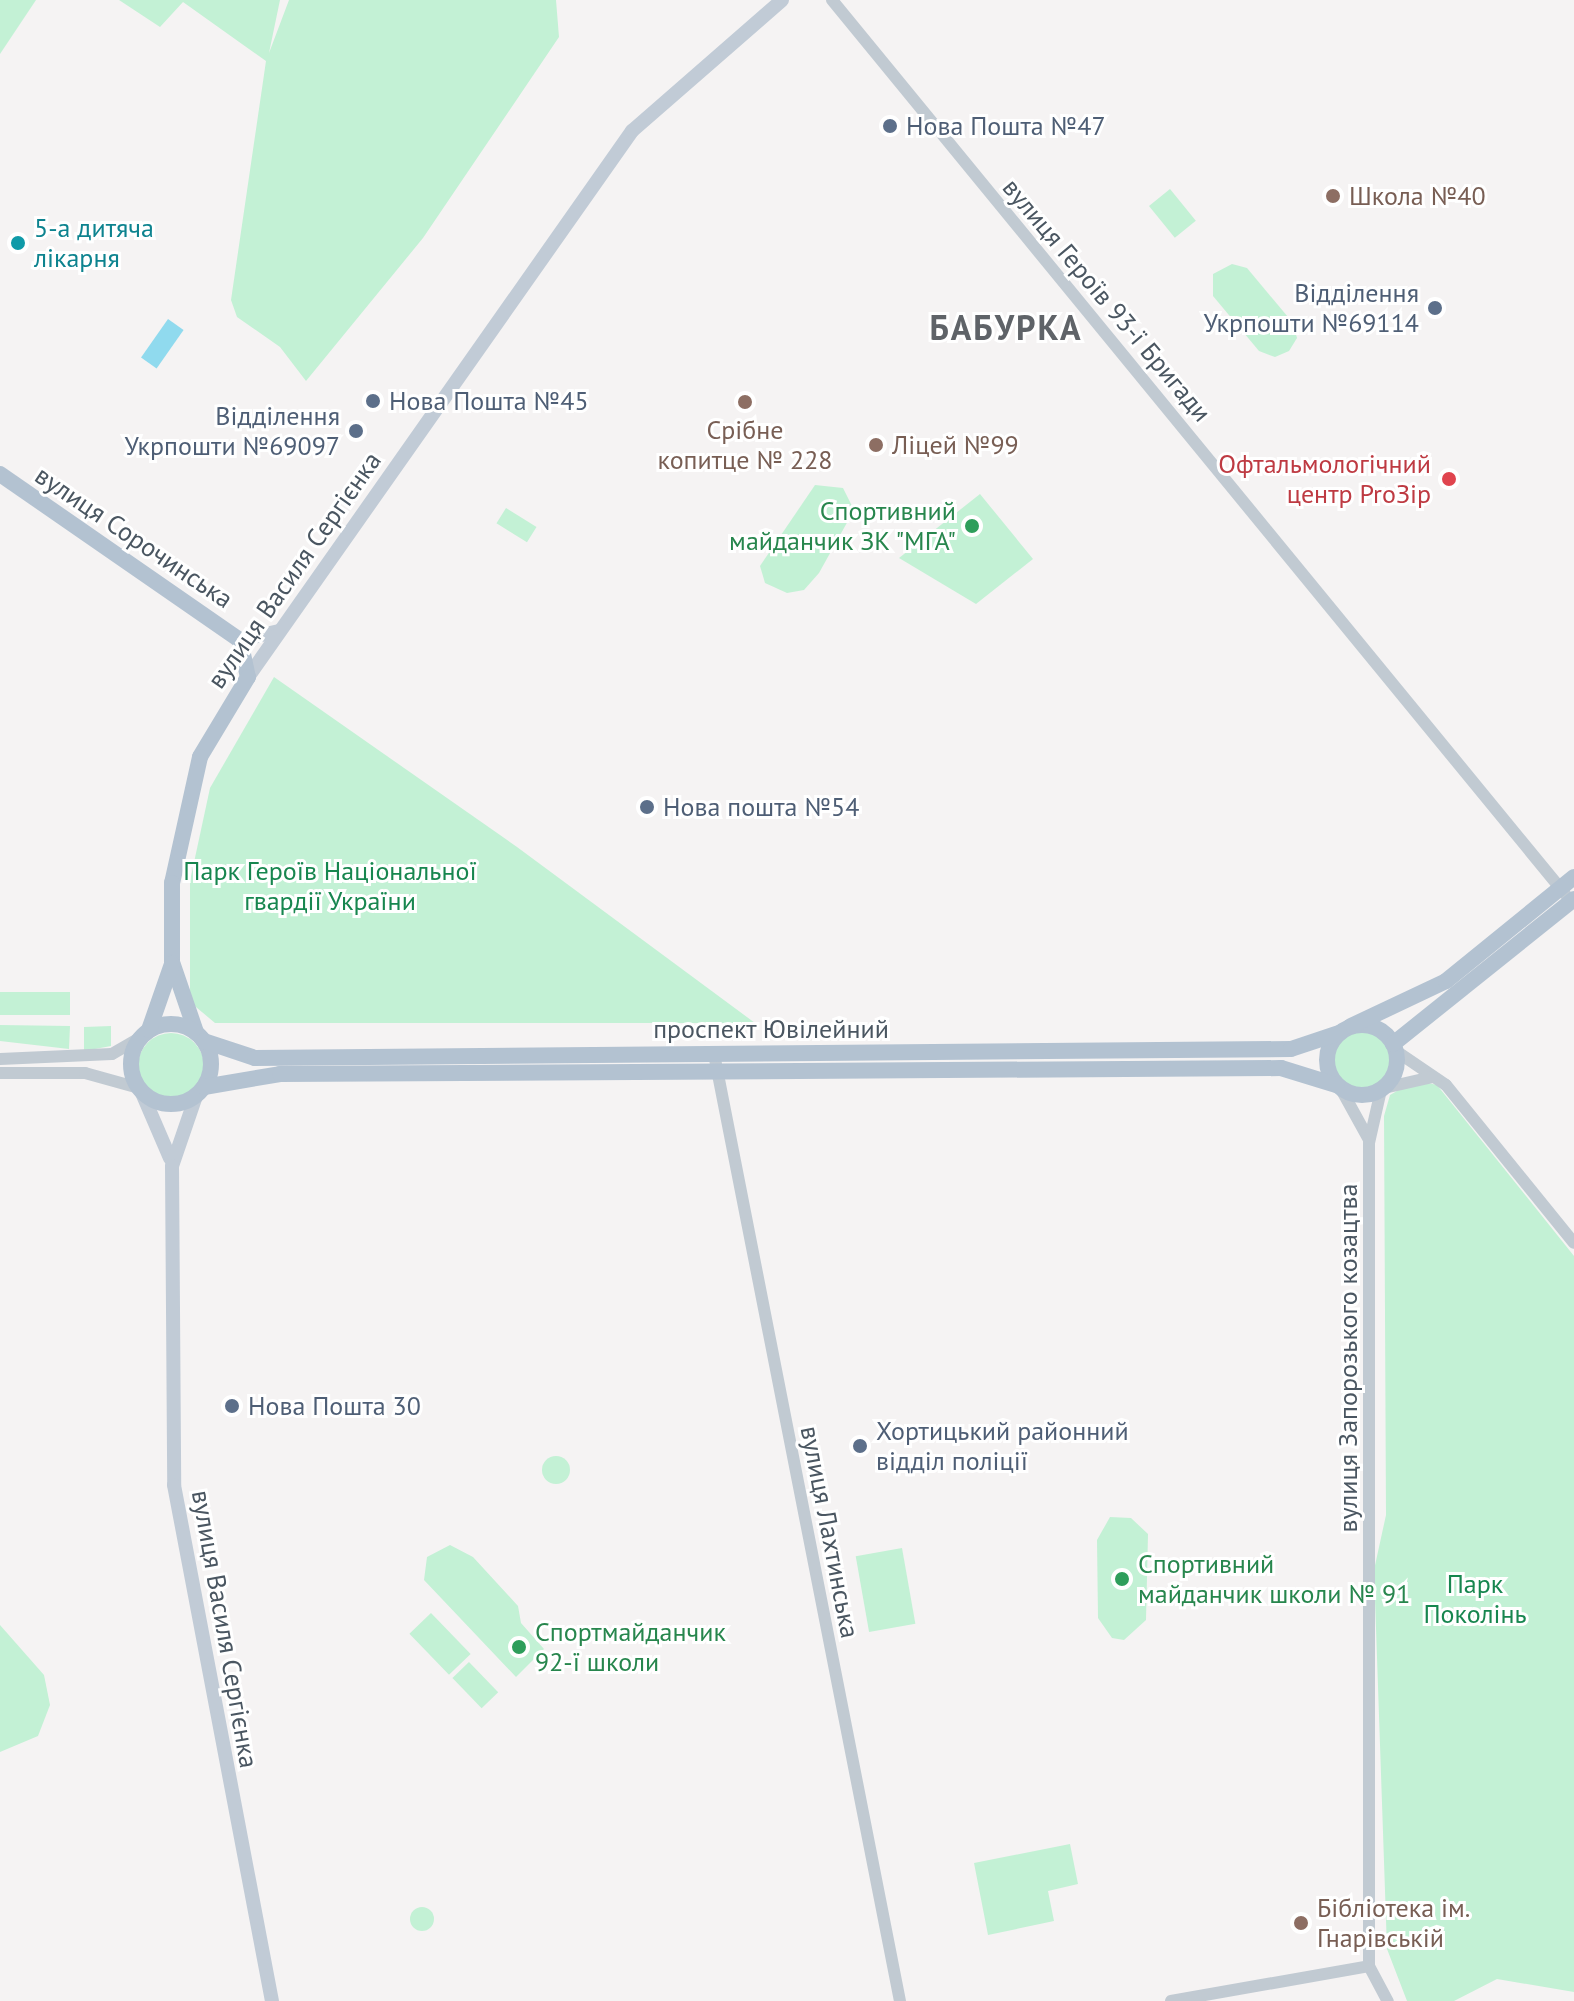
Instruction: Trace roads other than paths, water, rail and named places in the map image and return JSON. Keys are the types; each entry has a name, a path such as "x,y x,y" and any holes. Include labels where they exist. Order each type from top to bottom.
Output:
{"main road":[{"name":"вулиця Василя Сергієнка","path":"145,1034 172,962 178,829 200,757 248,677 632,131 782,0"},
{"name":"вулиця Сорочинська","path":"0,474 240,640"},
{"path":"248,677 240,640 279,631"},
{"name":"проспект Ювілейний","path":"1395,1047 1568,896 1574,877"},
{"name":"проспект Ювілейний","path":"200,1037 255,1058 1291,1049 1345,1030 1446,981 1568,896"},
{"name":"вулиця Василя Сергієнка","path":"172,962 200,1037"},
{"path":"173,1024 200,1037 211,1064 200,1092 163,1104 140,1090 131,1063 145,1034 173,1024"},
{"path":"1375,1027 1395,1047 1382,1089 1338,1087 1327,1052 1345,1030 1375,1027"},
{"name":"проспект Ювілейний","path":"200,1092 280,1074 1281,1068 1338,1087"},
{"name":"вулиця Василя Сергієнка","path":"140,1090 172,1166 179,1527 272,2001"},
{"name":"вулиця Василя Сергієнка","path":"172,1166 200,1092"}],"street":[{"name":"вулиця Героїв 93-ї Бригади","path":"832,0 1568,896"},
{"path":"0,1059 112,1054 145,1034"},
{"path":"1395,1047 1446,1085 1574,1243"},
{"name":"вулиця Лахтинська","path":"714,1054 900,2001"},
{"path":"0,1073 85,1073 140,1090"},
{"path":"1382,1089 1413,1076 1432,1077"},
{"name":"вулиця Запорозького козацтва","path":"1338,1087 1369,1143"},
{"name":"вулиця Запорозького козацтва","path":"1382,1089 1369,1143 1369,1966 1388,2001"},
{"path":"1171,2001 1369,1966"}],"water":[{"path":"168,319 184,330 157,368 141,358"}],"place":[{"name":"Нова Пошта №47","path":"890,126"},
{"name":"Школа №40","path":"1333,196"},
{"name":"5-а дитяча лікарня","path":"18,243"},
{"name":"Відділення Укрпошти №69114","path":"1435,308"},
{"name":"Нова Пошта №45","path":"373,401"},
{"name":"Срібне копитце № 228","path":"745,402"},
{"name":"Відділення Укрпошти №69097","path":"356,431"},
{"name":"Ліцей №99","path":"876,445"},
{"name":"Офтальмологічний центр ProЗір","path":"1449,479"},
{"name":"Спортивний майданчик ЗК \"МГА\"","path":"972,526"},
{"name":"Нова пошта №54","path":"647,807"},
{"name":"Нова Пошта 30","path":"232,1406"},
{"name":"Хортицький районний відділ поліції","path":"860,1446"},
{"name":"Спортивний майданчик школи № 91","path":"1122,1579"},
{"name":"Спортмайданчик 92-ї школи","path":"519,1647"},
{"name":"Бібліотека ім. Гнарівській","path":"1301,1923"}],"district":[{"name":"БАБУРКА","path":"1006,328"}],"park label":[{"name":"Парк Героїв Національної гвардії України","path":"330,886"},
{"name":"Парк Поколінь","path":"1475,1599"}]}
